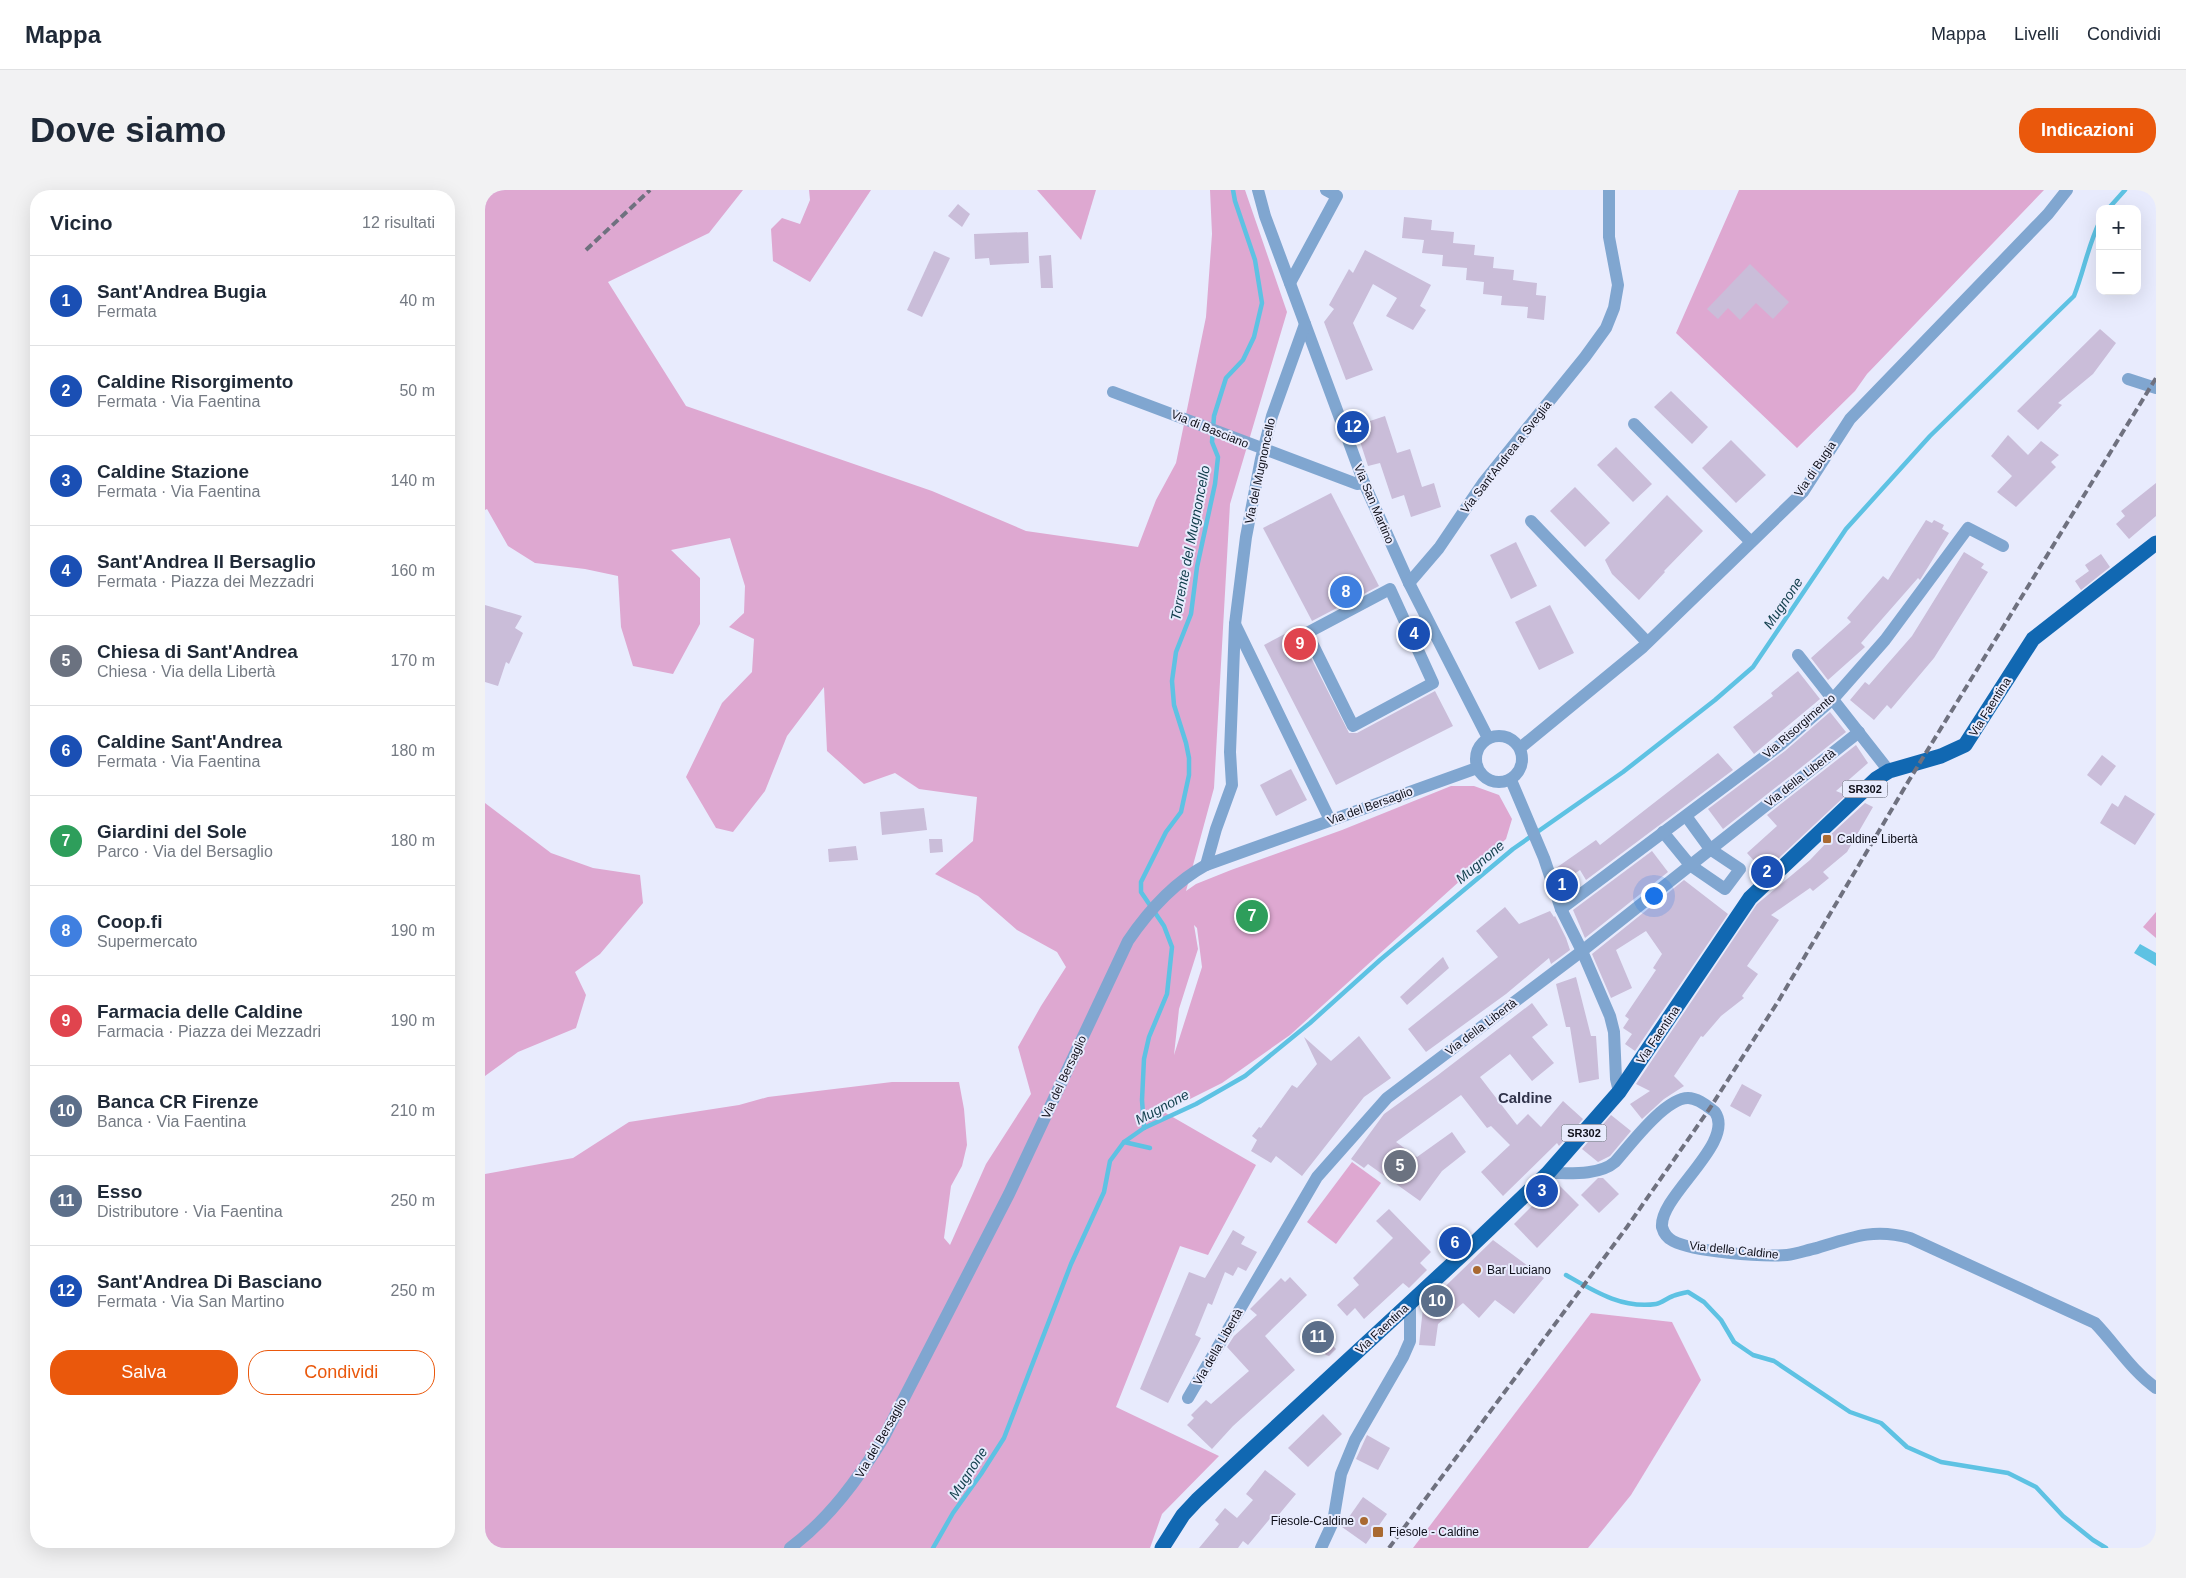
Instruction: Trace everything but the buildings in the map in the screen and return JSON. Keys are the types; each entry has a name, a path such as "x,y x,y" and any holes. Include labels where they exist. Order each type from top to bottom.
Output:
{"main road":[{"name":"Via Faentina","path":"1162,1548 1183,1515 1197,1500 1410,1304 1548,1173 1619,1092 1750,898 1876,779 1889,771 1941,756 1965,745 2033,639 2156,543"}],"street":[{"name":"Via San Martino","path":"1257,190 1364,483 1409,583"},
{"path":"1290,283 1337,196 1326,190"},
{"name":"Via Sant'Andrea a Sveglia","path":"1409,583 1439,548 1483,483 1585,357 1606,328 1618,285 1609,237 1609,190"},
{"name":"Via di Bugia","path":"1520,748 1647,642 1803,492 1850,419 2048,214 2067,190"},
{"name":"Via del Mugnoncello","path":"1206,865 1216,829 1232,785 1230,752 1235,624 1246,537 1263,450 1272,416 1305,324"},
{"path":"2128,379 2156,388"},
{"name":"Via di Basciano","path":"1113,392 1263,450 1357,484 1364,483"},
{"path":"1634,424 1751,542"},
{"path":"1531,521 1647,642"},
{"name":"Via Risorgimento","path":"1561,909 1780,745 1833,699 1885,640 1968,528 2003,546"},
{"path":"1409,583 1488,738"},
{"path":"1390,589 1433,683 1353,726 1307,633 1390,589"},
{"path":"1235,624 1330,820"},
{"path":"1798,655 1889,771"},
{"name":"Via della Libertà","path":"1188,1398 1317,1177 1387,1098 1582,951 1859,732"},
{"path":"1503,736 1511,738 1520,748 1522,764 1519,772 1511,780 1503,782 1489,780 1477,768 1476,753 1481,743 1488,738 1503,736"},
{"name":"Via del Bersaglio","path":"790,1548 839,1504 861,1474 884,1437 1009,1194 1128,941 1146,914 1188,875 1206,865 1477,768"},
{"path":"1511,780 1544,858 1561,909 1582,951 1610,1016 1614,1032 1616,1079 1619,1092"},
{"path":"1663,832 1690,865 1725,889 1740,869 1710,850 1686,816"},
{"name":"Via delle Caldine","path":"1548,1173 1591,1171 1607,1168 1615,1162 1663,1111 1683,1099 1695,1099 1715,1112 1719,1124 1708,1152 1663,1214 1662,1227 1670,1240 1682,1245 1705,1249 1780,1255 1797,1254 1870,1233 1894,1233 1911,1238 2095,1323 2114,1343 2140,1377 2156,1388"},
{"path":"1321,1548 1333,1522 1341,1474 1355,1440 1403,1357 1410,1341 1410,1304"}],"shaded area":[{"path":"485,190 743,190 709,233 608,282 686,406 932,491 1026,531 1138,547 1156,500 1176,463 1206,317 1212,234 1210,190 1245,190 1287,312 1230,504 1214,788 1186,891 1196,884 1231,870 1342,830 1451,786 1474,786 1499,795 1512,819 1506,839 1290,1035 1222,1083 1164,1112 1256,1165 1208,1255 1180,1246 1116,1407 1219,1456 1162,1514 1150,1548 485,1548 485,1174 573,1158 629,1122 739,1105 768,1097 892,1082 959,1082 964,1109 967,1145 962,1166 951,1186 944,1238 950,1245 986,1164 1031,1094 1018,1047 1066,967 1057,952 1017,930 978,896 935,874 973,841 977,797 919,789 895,773 864,784 827,751 824,687 787,736 765,791 733,832 716,828 686,777 722,703 752,672 754,639 729,627 744,613 745,586 730,538 671,550 700,578 700,624 673,674 633,666 621,627 618,576 585,569 535,563 508,546 487,509 485,510","holes":["1194,925 1197,928 1202,967 1174,1055 1179,1009 1198,949"]},
{"path":"809,190 871,190 810,282 773,261 771,229 782,218 800,224 810,200"},
{"path":"1037,190 1096,190 1081,240"},
{"path":"1739,190 2044,190 1867,374 1855,391 1797,448 1676,333"},
{"path":"485,803 551,853 593,868 640,875 643,903 600,954 575,972 586,995 576,1028 518,1052 485,1076"},
{"path":"2156,912 2156,938 2143,927"},
{"path":"1352,1162 1381,1183 1336,1244 1307,1222"},
{"path":"1591,1313 1672,1322 1701,1380 1631,1495 1588,1548 1413,1548"}],"water":[{"path":"2140,944 2156,953 2156,966 2134,953"}],"waterway":[{"name":"Torrente del Mugnoncello","path":"1144,1128 1142,1100 1144,1059 1149,1037 1167,994 1172,947 1164,926 1141,892 1141,882 1166,832 1181,812 1189,775 1189,758 1186,743 1174,705 1172,681 1176,652 1191,614 1197,567 1215,484 1218,457 1212,442 1214,416 1226,378 1243,360 1254,337 1262,303 1255,260 1233,190"},
{"name":"Mugnone","path":"2112,205 2125,190"},
{"name":"Mugnone","path":"933,1548 953,1513 1004,1438 1071,1264 1104,1192 1110,1161 1124,1142 1144,1128 1196,1104 1245,1076 1310,1023 1380,960 1513,849 1623,772 1715,700 1753,667 1846,529 1930,436 2074,296 2096,230"},
{"path":"1124,1142 1150,1148"},
{"path":"1566,1275 1609,1297 1632,1304 1656,1304 1675,1295 1688,1292 1704,1302 1721,1320 1734,1342 1753,1355 1774,1361 1850,1412 1881,1423 1907,1447 1941,1462 2008,1473 2036,1487 2063,1516 2106,1548"}],"railway":[{"path":"586,250 650,190"},
{"path":"1389,1548 1627,1227 1710,1108 1779,1000 1908,782 2156,378"}],"place":[{"name":"Sant'Andrea Di Basciano","path":"1353,427"},
{"name":"Coop.fi","path":"1346,592"},
{"name":"Sant'Andrea Il Bersaglio","path":"1414,634"},
{"name":"Farmacia delle Caldine","path":"1300,644"},
{"name":"Caldine Libertà","path":"1827,839"},
{"name":"Caldine Risorgimento","path":"1767,872"},
{"name":"Sant'Andrea Bugia","path":"1562,885"},
{"name":"Giardini del Sole","path":"1252,916"},
{"name":"Chiesa di Sant'Andrea","path":"1400,1166"},
{"name":"Caldine Stazione","path":"1542,1191"},
{"name":"Caldine Sant'Andrea","path":"1455,1243"},
{"name":"Bar Luciano","path":"1477,1270"},
{"name":"Banca CR Firenze","path":"1437,1301"},
{"name":"Esso","path":"1318,1337"},
{"name":"Fiesole-Caldine","path":"1364,1521"},
{"name":"Fiesole - Caldine","path":"1378,1532"}],"district":[{"name":"Caldine","path":"1525,1098"}]}
